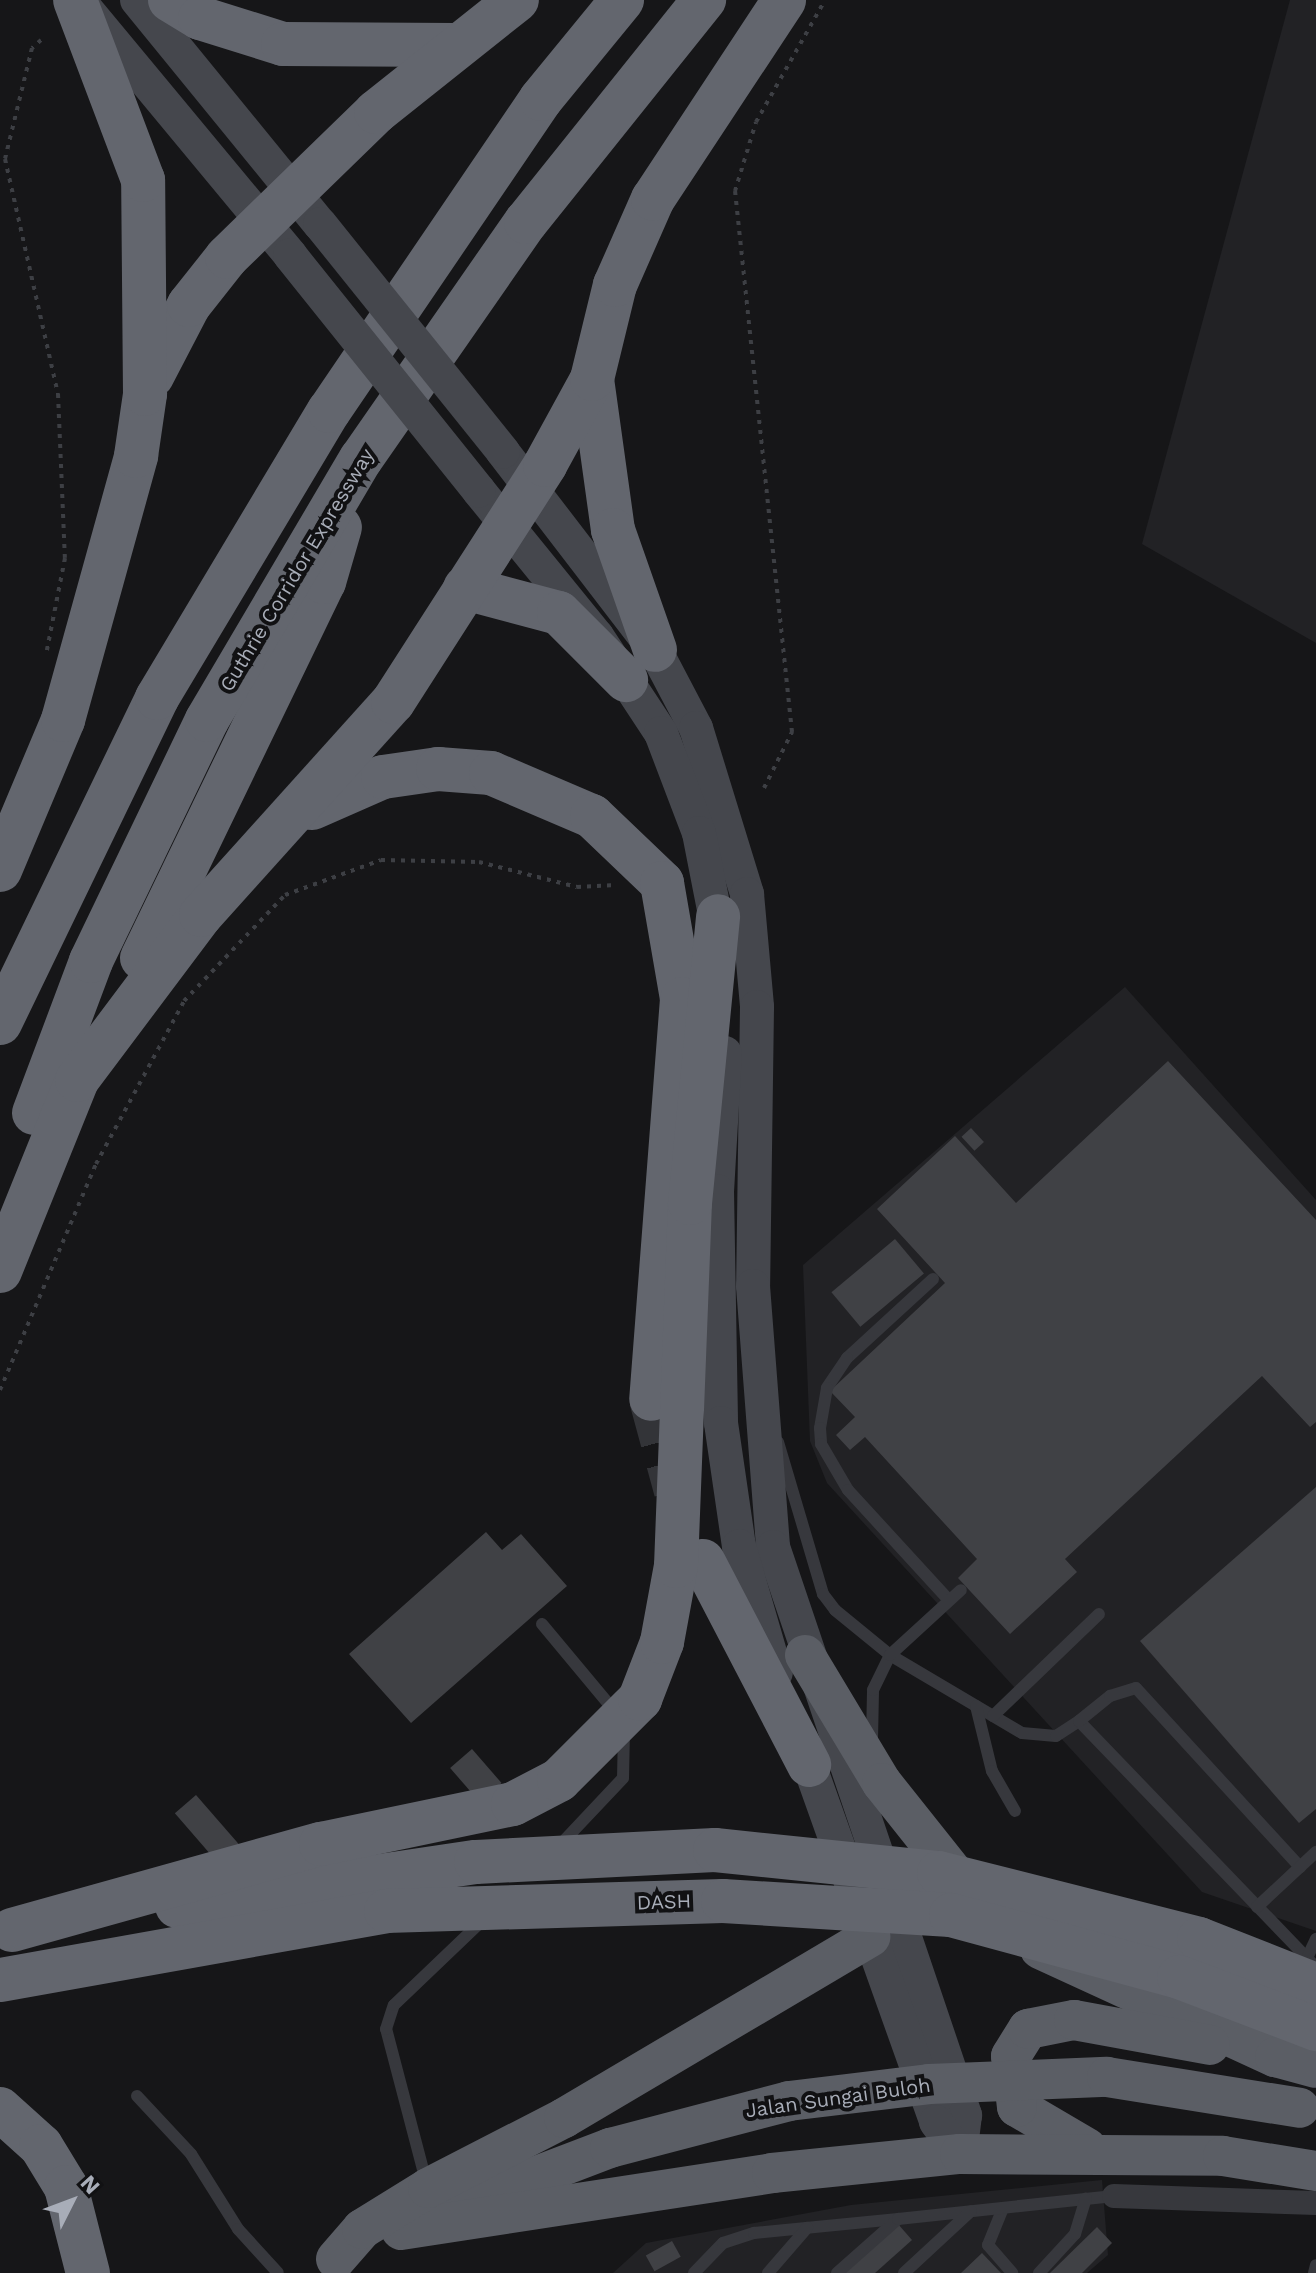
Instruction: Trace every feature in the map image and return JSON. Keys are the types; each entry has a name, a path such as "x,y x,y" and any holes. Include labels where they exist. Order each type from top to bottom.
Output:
{"highway":[{"path":"0,870 63,720 136,456 145,394 143,180 77,0"},
{"path":"170,0 200,18 283,44 455,45"},
{"path":"145,394 189,305 292,224 455,45 517,0"},
{"path":"0,1023 157,698 329,411 541,99 622,0"},
{"name":"Guthrie Corridor Expressway","path":"0,1203 91,961 207,720 361,459 526,222 704,0"},
{"path":"77,1080 201,915 295,818 393,702 465,588 493,507 530,487 592,379 615,285 653,199 784,0"},
{"path":"592,379 613,530 640,665"},
{"path":"0,1271 77,1080 324,582 361,459"},
{"path":"465,588 559,613 640,665"},
{"path":"295,818 383,777 438,769 491,773 592,816 662,883 682,999 651,1399"},
{"path":"6,1931 321,1844 513,1804 580,1763 640,1699 662,1642 676,1566 690,1203 718,916"},
{"path":"703,1561 809,1765"},
{"path":"805,1655 882,1783 964,1888 1020,1937 1073,1969 1275,2057"},
{"path":"6,1931 476,1862 715,1850 939,1873 1312,1970"},
{"name":"DASH","path":"0,1980 386,1911 723,1901 951,1915 1179,1977 1316,2029"},
{"path":"321,2266 362,2229 428,2188 564,2118 870,1937"},
{"path":"1111,2152 1076,2145 1017,2107 1011,2056 1028,2029 1074,2020 1275,2057 1316,2068"},
{"name":"Jalan Sungai Buloh","path":"321,2266 401,2230 610,2148 789,2101 929,2084 1107,2077 1311,2110"},
{"path":"0,2109 41,2146 66,2187 88,2273"},
{"path":"401,2230 772,2173 960,2154 1111,2152 1223,2156 1316,2171"}],"main road":[{"path":"77,0 292,224 503,452 530,487 640,665 661,733 683,786 718,916 727,1023 717,1191 721,1423 739,1546 809,1765 936,2122 960,2154"},
{"path":"137,0 493,507 696,728 747,894 757,1007 758,1399 773,1547 805,1655 965,2115 960,2154"}],"street":[{"path":"1114,2196 1316,2203"}],"lane":[{"path":"933,1279 847,1358 827,1388 820,1428 821,1444 848,1490 947,1598"},
{"path":"758,1399 782,1451 823,1594 890,1655 993,1716 1038,1737 1056,1736 1110,1696 1136,1688 1300,1867"},
{"path":"882,1783 869,1714 890,1655 947,1598 961,1590"},
{"path":"993,1716 1099,1614"},
{"path":"532,1873 612,1796 628,1757 618,1715 542,1624"},
{"path":"976,1706 992,1771 1015,1811"},
{"path":"1079,1721 1257,1907 1312,1970"},
{"path":"1257,1907 1316,1852"},
{"path":"428,2188 386,2029 394,2005 509,1895"},
{"path":"1312,1970 1316,1939"},
{"path":"1312,1970 1316,1967"},
{"path":"137,2096 191,2154 238,2229 278,2273"},
{"path":"694,2273 723,2243 807,2228 1114,2196"},
{"path":"1039,2273 1075,2234 1086,2199"},
{"path":"1003,2208 988,2245 1012,2273"},
{"path":"904,2273 971,2211"},
{"path":"837,2273 898,2219"},
{"path":"768,2273 807,2228"},
{"path":"1314,2273 1316,2265"}],"path":[{"path":"764,788 792,732 735,191 756,122 825,0"},
{"path":"41,40 32,48 5,159 58,394 65,558 43,667"},
{"path":"0,1390 96,1164 184,1001 285,895 381,860 479,862 577,887 630,883"}],"shaded area":[{"path":"1290,0 1316,0 1316,643 1142,544"},
{"path":"1125,987 1316,1200 1316,1931 1202,1892 827,1483 810,1441 803,1265"},
{"path":"1102,2180 1108,2255 1087,2273 613,2273 646,2243 851,2205"}],"building":[{"path":"1168,1061 1316,1220 1316,1422 1310,1427 1262,1376 1065,1559 1077,1572 1010,1634 958,1578 977,1559 865,1437 850,1450 836,1435 855,1417 830,1391 945,1283 877,1209 955,1136 1016,1203"},
{"path":"971,1128 984,1142 974,1151 961,1137"},
{"path":"895,1239 924,1273 860,1327 831,1292"},
{"path":"1316,1487 1316,1809 1299,1823 1140,1641"},
{"path":"486,1532 502,1550 521,1534 567,1586 411,1723 349,1654"},
{"path":"472,1749 502,1783 480,1802 450,1768"},
{"path":"196,1795 240,1846 219,1864 175,1813"},
{"path":"898,2224 912,2240 875,2273 843,2273"},
{"path":"1097,2227 1112,2243 1082,2273 1050,2273"},
{"path":"672,2241 681,2257 654,2271 646,2256"},
{"path":"982,2253 1001,2273 961,2273"}],"tunnel":[{"path":"651,1399 676,1491"}]}
